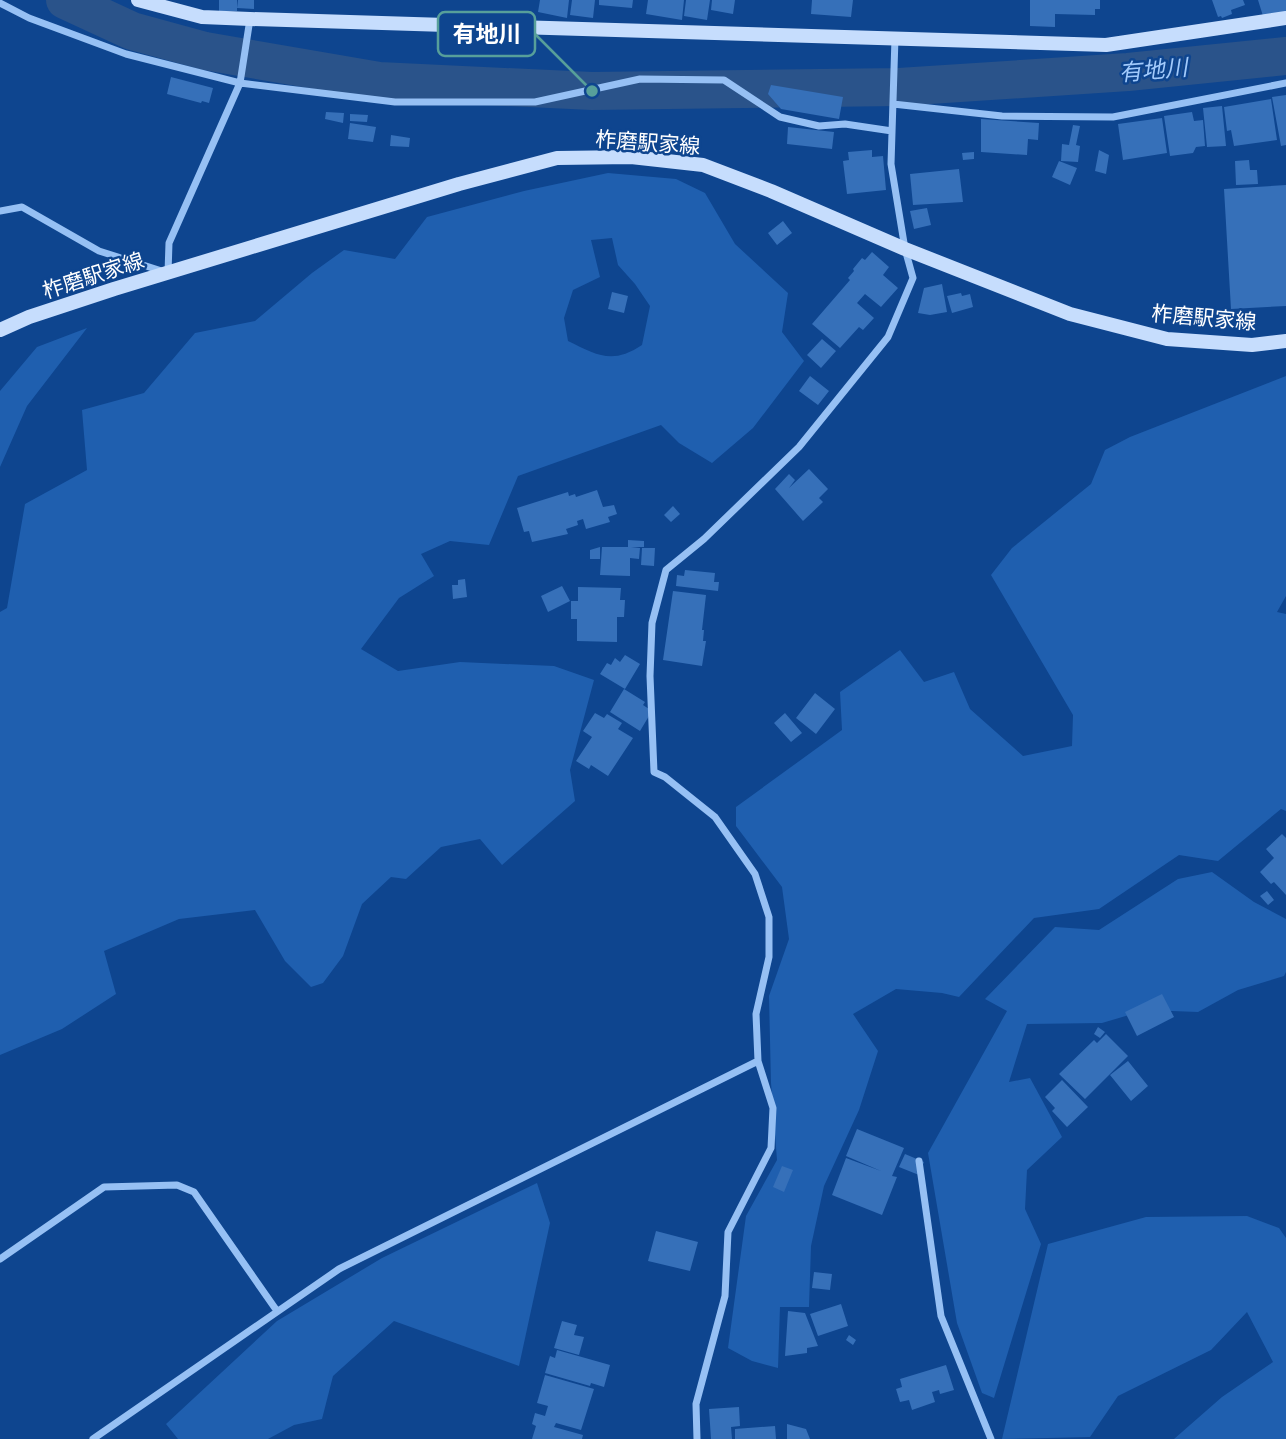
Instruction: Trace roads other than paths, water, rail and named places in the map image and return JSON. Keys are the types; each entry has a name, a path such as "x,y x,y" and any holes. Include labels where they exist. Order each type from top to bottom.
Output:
{"main road":[{"path":"138,0 202,17 894,44 1106,45 1286,18"},
{"name":"柞磨駅家線","path":"0,330 29,317 459,184 557,158 631,157 703,165 1070,314 1167,339 1252,345 1286,341"}],"street":[{"path":"0,3 29,18 126,54 240,83 396,102 535,102 640,79 724,80 780,117 819,126 845,124 892,131"},
{"path":"0,211 22,207 99,251 168,273 169,243 240,83 250,19"},
{"path":"697,1439 696,1404 725,1296 728,1232 771,1148 773,1108 758,1061 756,1014 769,957 769,917 755,874 715,817 665,776 654,772 650,676 652,623 666,570 704,539 799,447 888,337 913,278 905,249 891,164 894,44"},
{"path":"893,104 1002,116 1113,117 1286,83"},
{"path":"93,1439 339,1269 758,1061"},
{"path":"919,1161 941,1316 991,1439"},
{"path":"0,1259 104,1187 177,1185 194,1192 277,1311"}],"waterway":[{"name":"有地川","path":"65,0 132,31 205,51 379,81 592,91 899,87 1128,72 1286,56"}],"place":[{"name":"有地川","path":"592,91"}]}
